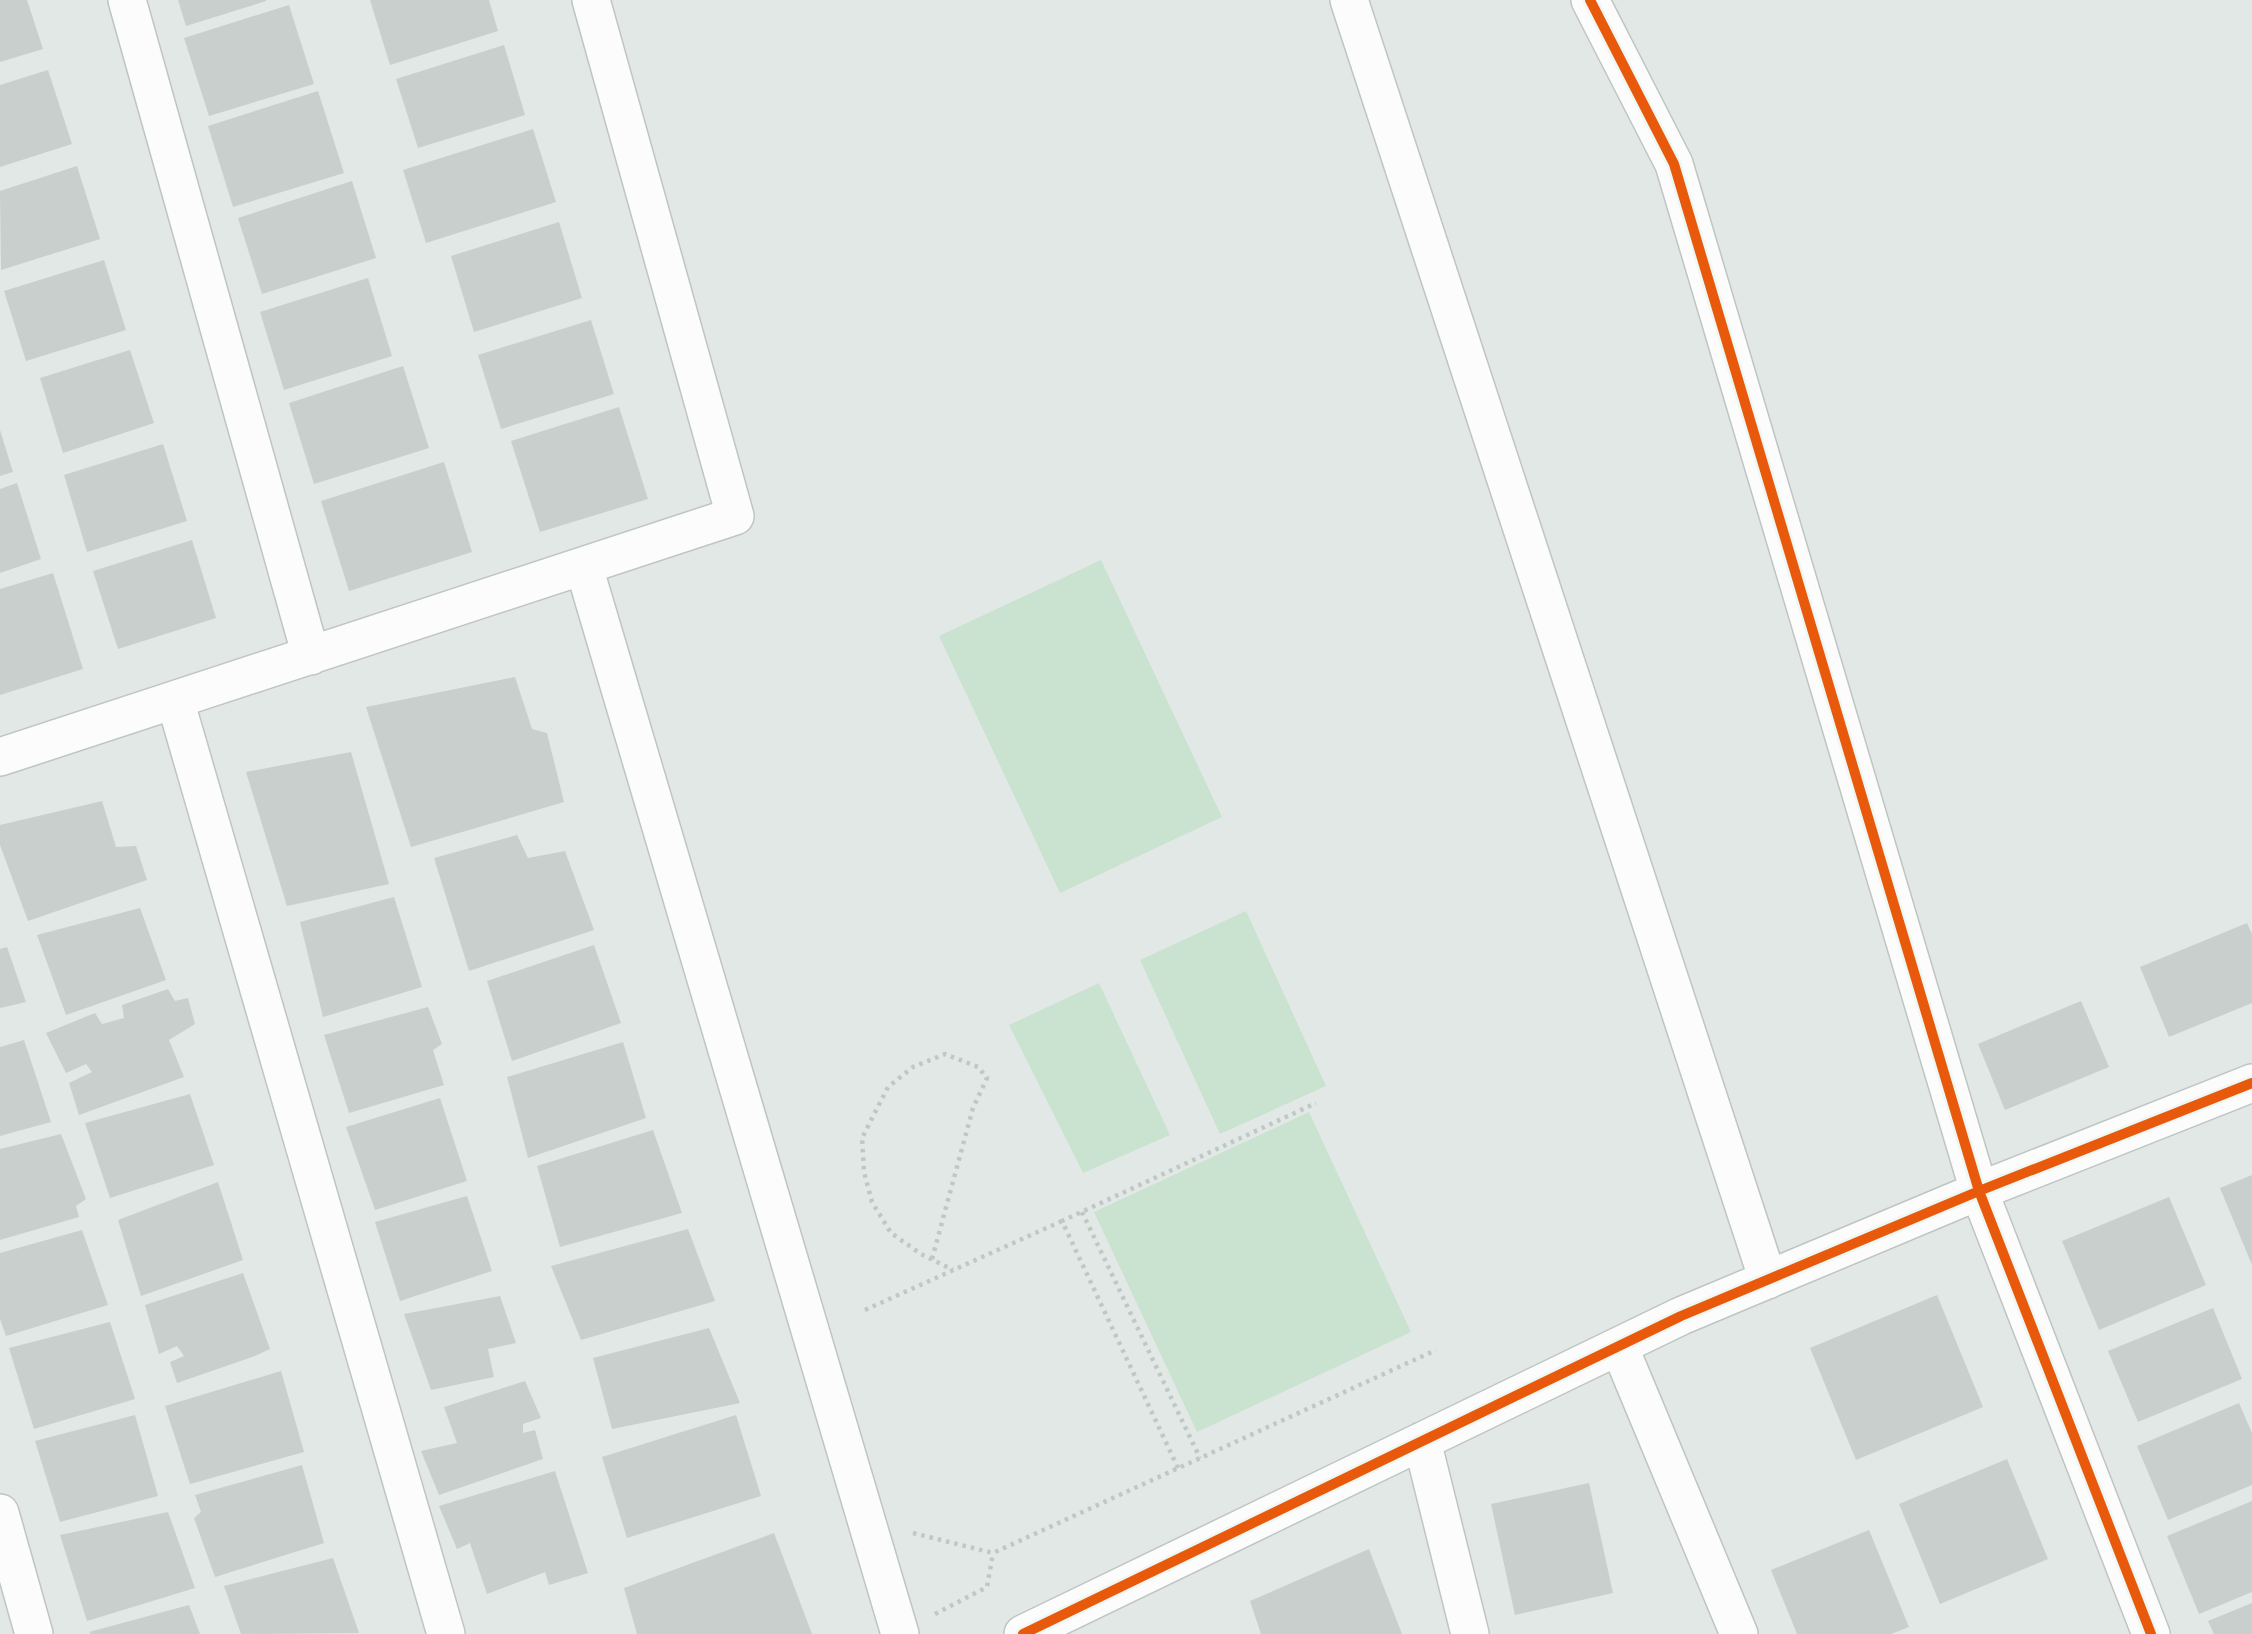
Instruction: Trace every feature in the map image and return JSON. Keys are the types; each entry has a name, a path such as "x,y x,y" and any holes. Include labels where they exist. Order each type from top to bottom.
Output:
{"street":[{"path":"127,0 311,656"},
{"path":"0,758 736,516 591,0"},
{"path":"1349,0 1768,1280"},
{"path":"1590,0 1674,163 1979,1191 2151,1634"},
{"path":"584,567 900,1633"},
{"path":"175,700 446,1634"},
{"path":"1024,1634 1681,1316 1979,1191 2252,1083"},
{"path":"1619,1346 1739,1634"},
{"path":"1422,1441 1470,1634"},
{"path":"0,1513 34,1634"}],"path":[{"path":"932,1259 973,1108 987,1078 978,1067 945,1054 913,1067 888,1087 862,1138 864,1172 872,1202 891,1233 932,1259 953,1270"},
{"path":"865,1310 1316,1103"},
{"path":"1082,1212 1200,1458"},
{"path":"1062,1221 1178,1468"},
{"path":"867,1522 993,1553 1436,1350"},
{"path":"900,1633 987,1587 993,1553"}],"green space":[{"path":"1101,560 1222,817 1060,893 939,636"},
{"path":"1246,911 1326,1086 1220,1134 1140,960"},
{"path":"1099,983 1170,1135 1083,1173 1009,1025"},
{"path":"1309,1112 1411,1332 1197,1432 1094,1212"}],"building":[{"path":"0,0 27,0 43,49 0,62"},
{"path":"178,0 266,0 266,1 186,26"},
{"path":"370,0 489,0 498,31 390,65"},
{"path":"289,5 314,84 209,116 184,38"},
{"path":"504,45 525,115 418,148 396,79"},
{"path":"48,70 72,144 0,167 0,85"},
{"path":"318,91 344,173 233,207 208,126"},
{"path":"533,129 556,202 426,243 403,170"},
{"path":"77,166 100,239 1,270 0,191"},
{"path":"352,181 376,258 262,294 238,218"},
{"path":"559,222 582,298 474,332 451,256"},
{"path":"104,260 126,330 26,361 4,291"},
{"path":"368,278 392,356 284,390 260,312"},
{"path":"591,320 614,394 501,429 478,355"},
{"path":"130,350 154,423 63,453 40,378"},
{"path":"403,366 429,448 314,484 289,403"},
{"path":"619,407 648,499 540,532 511,441"},
{"path":"0,430 13,472 0,476"},
{"path":"163,444 187,521 87,552 64,475"},
{"path":"444,462 472,552 349,591 321,501"},
{"path":"17,483 41,559 0,573 0,489"},
{"path":"192,540 216,618 118,649 93,571"},
{"path":"53,573 83,669 0,695 0,589"},
{"path":"515,677 532,729 547,733 564,802 411,847 366,707"},
{"path":"351,752 389,884 287,906 246,772"},
{"path":"102,801 116,847 136,846 147,880 28,921 0,845 0,825"},
{"path":"517,835 528,858 565,851 594,930 469,971 434,858"},
{"path":"394,897 422,987 323,1017 300,922"},
{"path":"140,908 166,980 66,1015 37,935"},
{"path":"2247,923 2252,934 2252,1003 2169,1037 2140,967"},
{"path":"594,945 621,1023 512,1061 487,981"},
{"path":"7,947 26,1002 0,1008 0,949"},
{"path":"168,989 175,1001 188,998 195,1024 169,1040 184,1077 79,1115 69,1083 92,1072 86,1064 66,1073 46,1033 95,1013 102,1024 124,1018 122,1005"},
{"path":"2081,1001 2109,1067 2005,1110 1978,1044"},
{"path":"428,1007 442,1044 433,1050 444,1085 349,1113 324,1035"},
{"path":"24,1040 51,1122 0,1136 0,1047"},
{"path":"623,1042 646,1118 528,1158 507,1077"},
{"path":"190,1094 214,1165 110,1198 85,1123"},
{"path":"440,1098 467,1181 375,1210 346,1127"},
{"path":"653,1130 682,1213 560,1247 537,1166"},
{"path":"61,1134 86,1199 76,1206 79,1217 0,1240 0,1149"},
{"path":"2252,1175 2252,1265 2220,1188"},
{"path":"218,1182 243,1260 141,1296 118,1220"},
{"path":"467,1196 492,1271 400,1301 375,1222"},
{"path":"2169,1197 2206,1285 2099,1330 2062,1241"},
{"path":"688,1229 715,1301 581,1340 551,1266"},
{"path":"82,1230 108,1305 6,1336 0,1319 0,1253"},
{"path":"243,1273 270,1349 177,1383 170,1362 184,1356 177,1346 159,1354 145,1305"},
{"path":"1937,1295 1983,1407 1856,1460 1810,1348"},
{"path":"500,1296 516,1343 488,1349 494,1377 431,1390 404,1314"},
{"path":"2213,1308 2242,1379 2138,1422 2108,1351"},
{"path":"110,1322 135,1399 34,1429 9,1348"},
{"path":"709,1328 740,1403 612,1429 593,1358"},
{"path":"281,1371 304,1452 190,1484 165,1406"},
{"path":"525,1381 541,1418 523,1424 523,1433 535,1430 543,1459 439,1495 421,1451 457,1443 444,1407"},
{"path":"2239,1403 2252,1433 2252,1485 2168,1520 2137,1446"},
{"path":"135,1415 158,1496 60,1522 35,1441"},
{"path":"736,1415 761,1496 627,1538 602,1457"},
{"path":"2007,1459 2048,1559 1940,1604 1899,1504"},
{"path":"302,1465 324,1543 215,1577 194,1518 201,1512 195,1495"},
{"path":"555,1471 588,1573 549,1585 545,1572 487,1594 470,1543 457,1549 439,1506"},
{"path":"1589,1483 1613,1593 1515,1615 1491,1504"},
{"path":"2252,1501 2252,1592 2199,1614 2167,1536"},
{"path":"168,1512 195,1588 87,1621 60,1535"},
{"path":"1869,1530 1909,1627 1891,1634 1797,1634 1771,1570"},
{"path":"774,1533 812,1634 637,1634 624,1588"},
{"path":"1369,1549 1402,1634 1261,1634 1250,1601"},
{"path":"333,1558 359,1633 241,1634 224,1586"},
{"path":"2252,1603 2252,1634 2214,1634 2208,1621"},
{"path":"189,1605 200,1634 89,1632"}],"cycle path":[{"path":"1590,0 1674,164 1979,1191 2151,1634"},
{"path":"1023,1634 1681,1316 1979,1191 2252,1083"}]}
